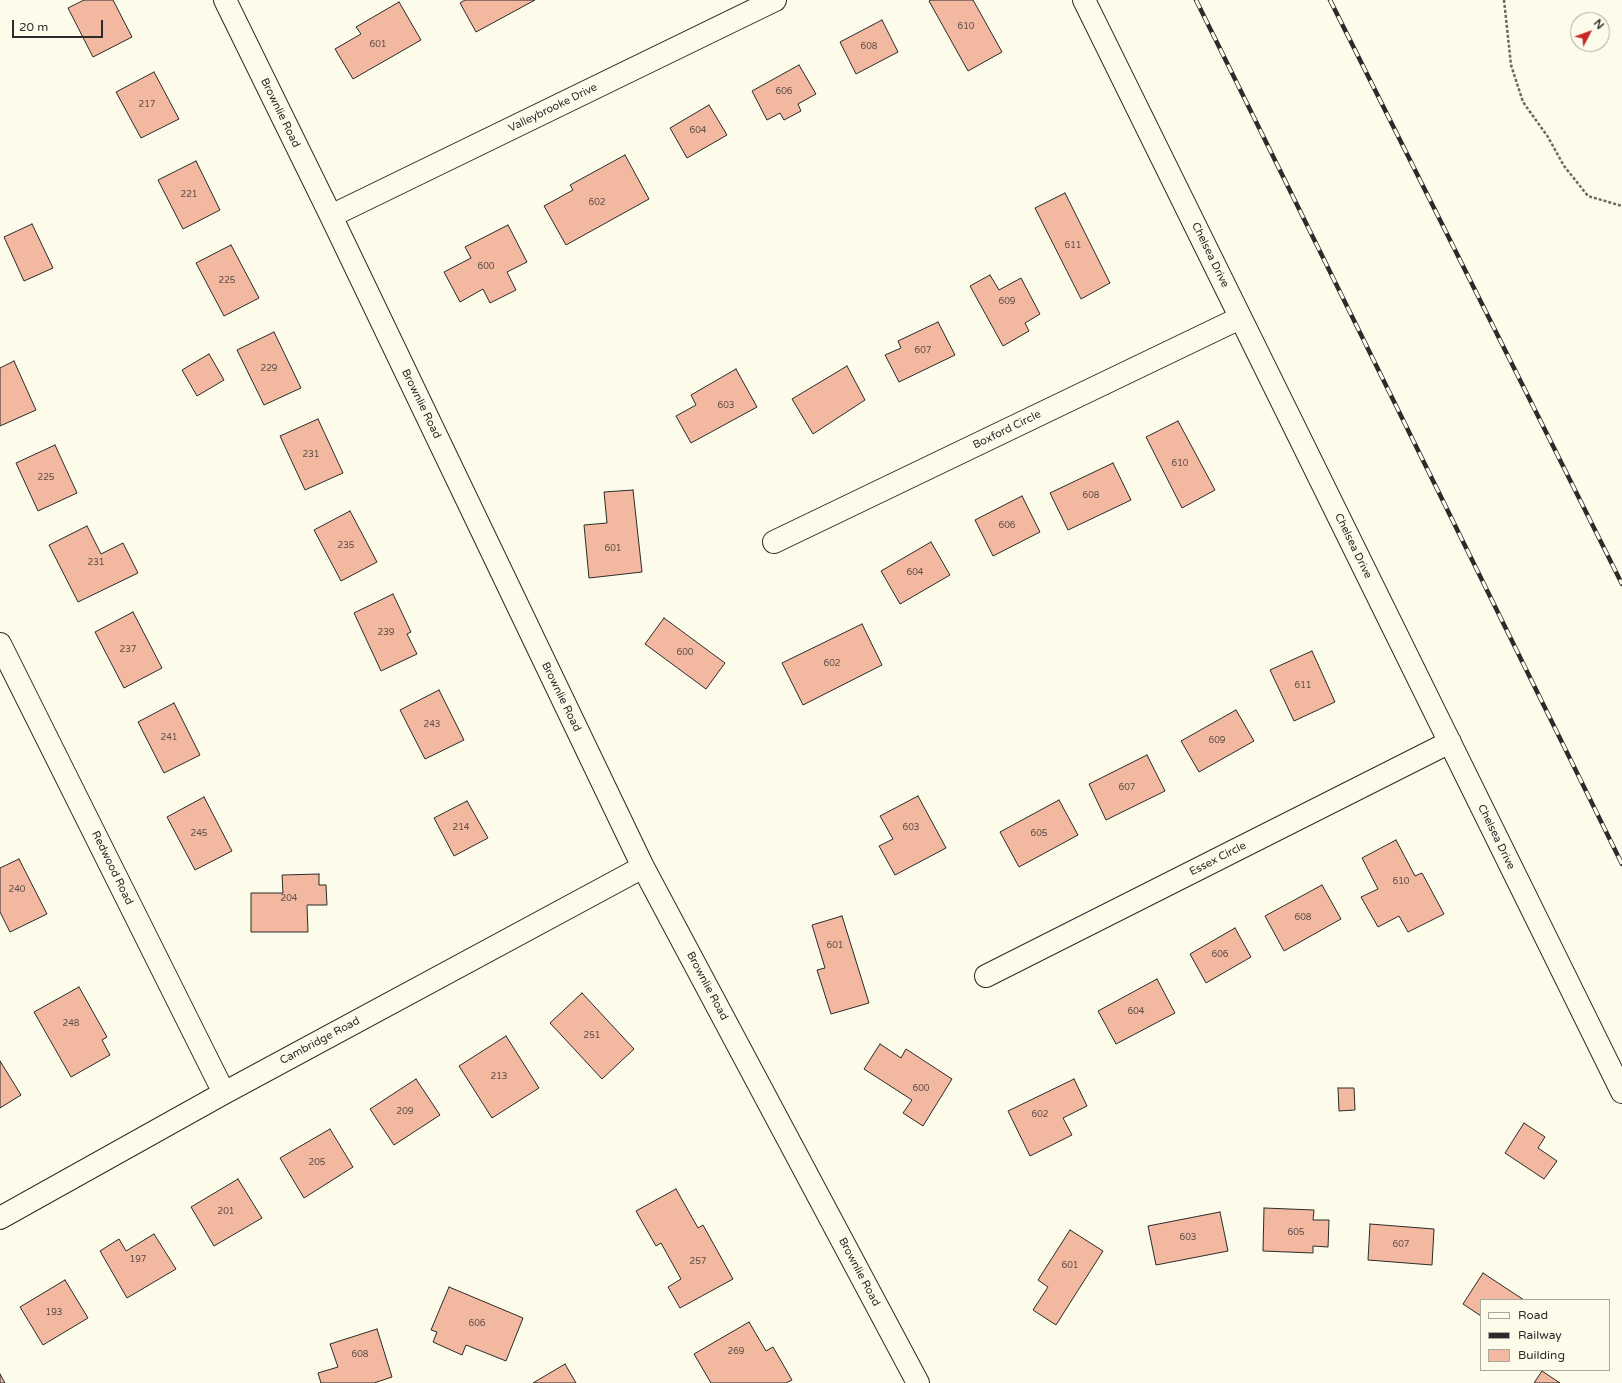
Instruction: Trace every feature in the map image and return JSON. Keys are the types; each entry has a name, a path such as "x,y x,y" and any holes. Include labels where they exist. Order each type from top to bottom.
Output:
{"street":[{"name":"Brownlie Road","path":"225,0 331,216 643,867 918,1383"},
{"name":"Valleybrooke Drive","path":"331,216 775,0"},
{"name":"Chelsea Drive","path":"1084,0 1622,1092"},
{"name":"Boxford Circle","path":"774,542 1240,318"},
{"name":"Redwood Road","path":"0,644 224,1093"},
{"name":"Essex Circle","path":"986,976 1450,742"},
{"name":"Cambridge Road","path":"0,1218 224,1093 643,867"}],"path":[{"path":"1504,0 1511,65 1523,102 1548,137 1564,166 1588,196 1622,206"}],"building":[{"path":"84,0 113,0 132,37 93,57 68,8"},
{"path":"465,0 535,0 476,32 460,3"},
{"path":"973,0 1002,52 968,71 929,1"},
{"path":"399,2 421,40 353,79 335,49 361,34 356,27"},
{"path":"882,20 898,52 856,74 840,42"},
{"path":"799,65 816,94 798,104 801,111 784,120 780,113 767,120 752,91"},
{"path":"154,72 179,119 141,138 116,92"},
{"path":"709,105 727,135 687,158 670,128"},
{"path":"625,155 649,199 566,245 544,206 573,190 570,185"},
{"path":"196,161 220,210 183,229 158,180"},
{"path":"1065,193 1110,283 1081,299 1035,208"},
{"path":"32,224 53,268 24,281 4,237"},
{"path":"508,225 527,262 507,272 516,290 490,303 483,289 460,302 444,272 471,258 465,247"},
{"path":"231,245 259,298 224,316 196,263"},
{"path":"990,275 999,290 1021,278 1040,314 1025,323 1029,331 1003,346 970,286"},
{"path":"938,322 955,355 899,382 885,355 901,348 898,341"},
{"path":"274,332 301,388 264,405 237,350"},
{"path":"209,354 224,380 197,396 182,370"},
{"path":"14,361 36,410 0,426 0,368"},
{"path":"847,366 865,400 813,434 792,399"},
{"path":"736,369 757,407 691,443 676,416 696,405 691,395"},
{"path":"318,419 343,473 305,490 280,436"},
{"path":"1178,421 1215,490 1182,508 1146,437"},
{"path":"55,445 77,493 38,511 16,463"},
{"path":"1113,463 1131,500 1068,530 1050,493"},
{"path":"633,490 642,572 589,578 584,525 607,523 604,492"},
{"path":"1022,496 1040,532 993,556 975,520"},
{"path":"350,511 377,562 341,581 314,530"},
{"path":"87,526 101,554 123,543 138,573 78,602 49,545"},
{"path":"931,542 950,575 900,604 881,571"},
{"path":"393,594 411,632 407,634 417,654 381,671 354,613"},
{"path":"133,612 162,668 124,688 95,632"},
{"path":"664,618 725,663 706,689 645,644"},
{"path":"862,624 882,665 803,705 782,663"},
{"path":"1312,651 1335,702 1294,721 1270,670"},
{"path":"439,690 464,740 425,759 400,710"},
{"path":"174,703 200,755 164,773 138,722"},
{"path":"1236,710 1254,741 1199,772 1181,741"},
{"path":"1147,755 1165,791 1106,820 1089,784"},
{"path":"918,796 946,848 895,875 879,846 893,839 880,816"},
{"path":"204,797 232,851 195,870 167,817"},
{"path":"1059,800 1078,835 1019,867 1000,832"},
{"path":"467,801 488,838 454,856 434,818"},
{"path":"1396,840 1415,876 1422,873 1444,914 1408,932 1399,916 1378,927 1361,897 1378,889 1362,858"},
{"path":"19,859 47,914 10,932 0,912 0,868"},
{"path":"319,874 319,885 326,885 327,905 307,905 308,932 251,932 251,893 283,893 282,875"},
{"path":"1322,885 1341,919 1284,951 1265,916"},
{"path":"842,916 869,1003 831,1014 817,970 825,968 812,925"},
{"path":"1235,928 1251,957 1206,983 1190,954"},
{"path":"1157,979 1175,1013 1116,1044 1098,1011"},
{"path":"79,987 107,1037 102,1040 110,1055 71,1077 34,1012"},
{"path":"582,993 634,1049 602,1079 550,1023"},
{"path":"506,1036 539,1088 492,1118 459,1066"},
{"path":"880,1044 901,1058 906,1049 952,1079 923,1126 903,1113 912,1100 864,1069"},
{"path":"0,1061 21,1095 0,1108"},
{"path":"416,1079 440,1115 394,1145 370,1109"},
{"path":"1074,1079 1087,1106 1063,1118 1072,1135 1030,1156 1008,1111"},
{"path":"1338,1088 1354,1088 1355,1110 1339,1111"},
{"path":"1524,1123 1545,1137 1538,1148 1557,1161 1544,1179 1505,1153"},
{"path":"330,1129 353,1167 304,1198 280,1158"},
{"path":"238,1179 262,1218 214,1246 191,1207"},
{"path":"676,1189 698,1228 703,1225 733,1279 680,1308 668,1287 681,1279 661,1243 656,1246 636,1211"},
{"path":"1264,1208 1314,1210 1313,1220 1329,1220 1328,1247 1313,1246 1313,1253 1263,1251"},
{"path":"1220,1212 1228,1251 1156,1265 1148,1226"},
{"path":"1370,1224 1434,1229 1432,1265 1368,1260"},
{"path":"1070,1230 1103,1251 1056,1325 1033,1310 1048,1287 1038,1280"},
{"path":"154,1234 176,1269 127,1298 100,1251 119,1239 126,1251"},
{"path":"1483,1273 1522,1299 1480,1299 1480,1315 1463,1304"},
{"path":"65,1280 88,1318 43,1345 20,1307"},
{"path":"449,1287 523,1318 506,1361 466,1345 462,1355 433,1342 437,1332 431,1330"},
{"path":"749,1322 766,1351 773,1347 792,1380 786,1383 711,1383 694,1354"},
{"path":"377,1329 392,1377 374,1383 321,1383 318,1373 338,1367 330,1344"},
{"path":"565,1364 576,1383 533,1383"},
{"path":"1542,1371 1560,1383 1534,1383"},
{"path":"0,1374 5,1383 0,1383"}],"railway":[{"path":"1196,0 1622,864"},
{"path":"1330,0 1622,584"}]}
